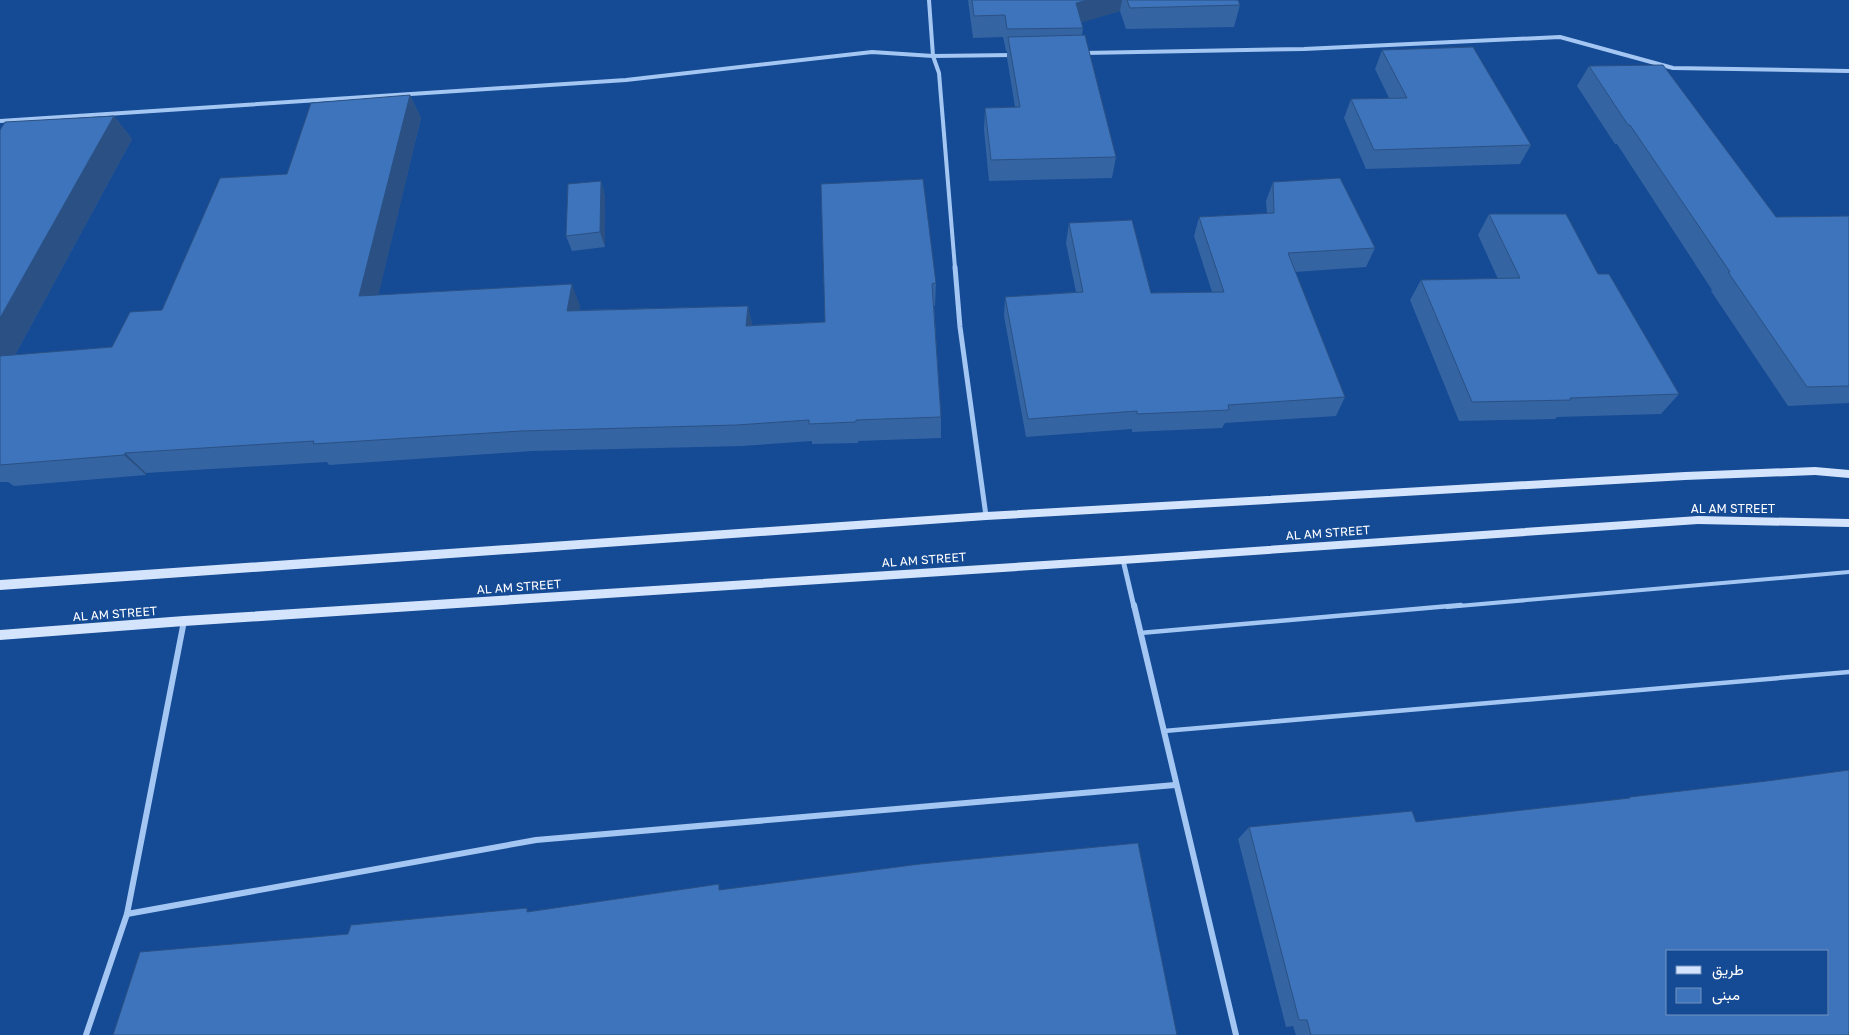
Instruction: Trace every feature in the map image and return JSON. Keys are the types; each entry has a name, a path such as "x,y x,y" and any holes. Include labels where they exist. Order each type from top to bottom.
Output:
{"main road":[{"path":"0,585 986,516 1685,476 1815,471 1849,474"},
{"name":"AL AM STREET","path":"0,635 184,621 1123,560 1698,520 1848,524"}],"street":[{"path":"929,0 933,56 939,73 960,327 986,516"},
{"path":"1079,53 1304,49 1560,37 1673,68 1849,70"},
{"path":"0,121 626,80 872,52 933,56 1021,54"},
{"path":"1123,560 1236,1035"},
{"path":"86,1035 127,914 184,621"},
{"path":"127,914 536,840 1175,785"}],"lane":[{"path":"1140,633 1849,572"},
{"path":"1163,731 1849,672"}],"building":[{"path":"972,0 1088,0 1076,3 1083,28 1007,29 1005,15 974,16"},
{"path":"1127,0 1238,0 1240,5 1130,8"},
{"path":"1085,35 1116,157 991,160 985,108 1020,107 1008,37"},
{"path":"1473,47 1531,145 1374,150 1351,99 1407,98 1382,50"},
{"path":"1663,65 1776,217 1849,216 1849,386 1807,387 1589,66"},
{"path":"410,95 359,296 572,284 567,311 748,306 746,326 825,322 821,184 923,179 936,283 932,284 941,417 856,420 856,422 809,424 809,420 737,425 521,431 313,444 314,441 125,453 124,455 0,465 0,356 112,347 130,312 162,310 220,178 287,174 311,103"},
{"path":"114,116 0,318 0,130 5,122"},
{"path":"1340,178 1375,248 1288,253 1345,397 1228,405 1229,410 1137,414 1137,411 1028,419 1005,297 1083,292 1069,223 1132,220 1151,293 1224,292 1199,217 1274,213 1273,182"},
{"path":"601,181 600,232 566,236 568,184"},
{"path":"1489,214 1566,214 1598,274 1609,274 1679,394 1570,398 1571,400 1472,402 1421,280 1520,278"},
{"path":"1849,770 1849,1035 1311,1035 1307,1020 1299,1020 1249,827 1412,811 1416,822"},
{"path":"1138,843 1177,1035 113,1035 140,952 348,934 351,925 527,908 527,912 719,884 719,890 920,864"}]}
